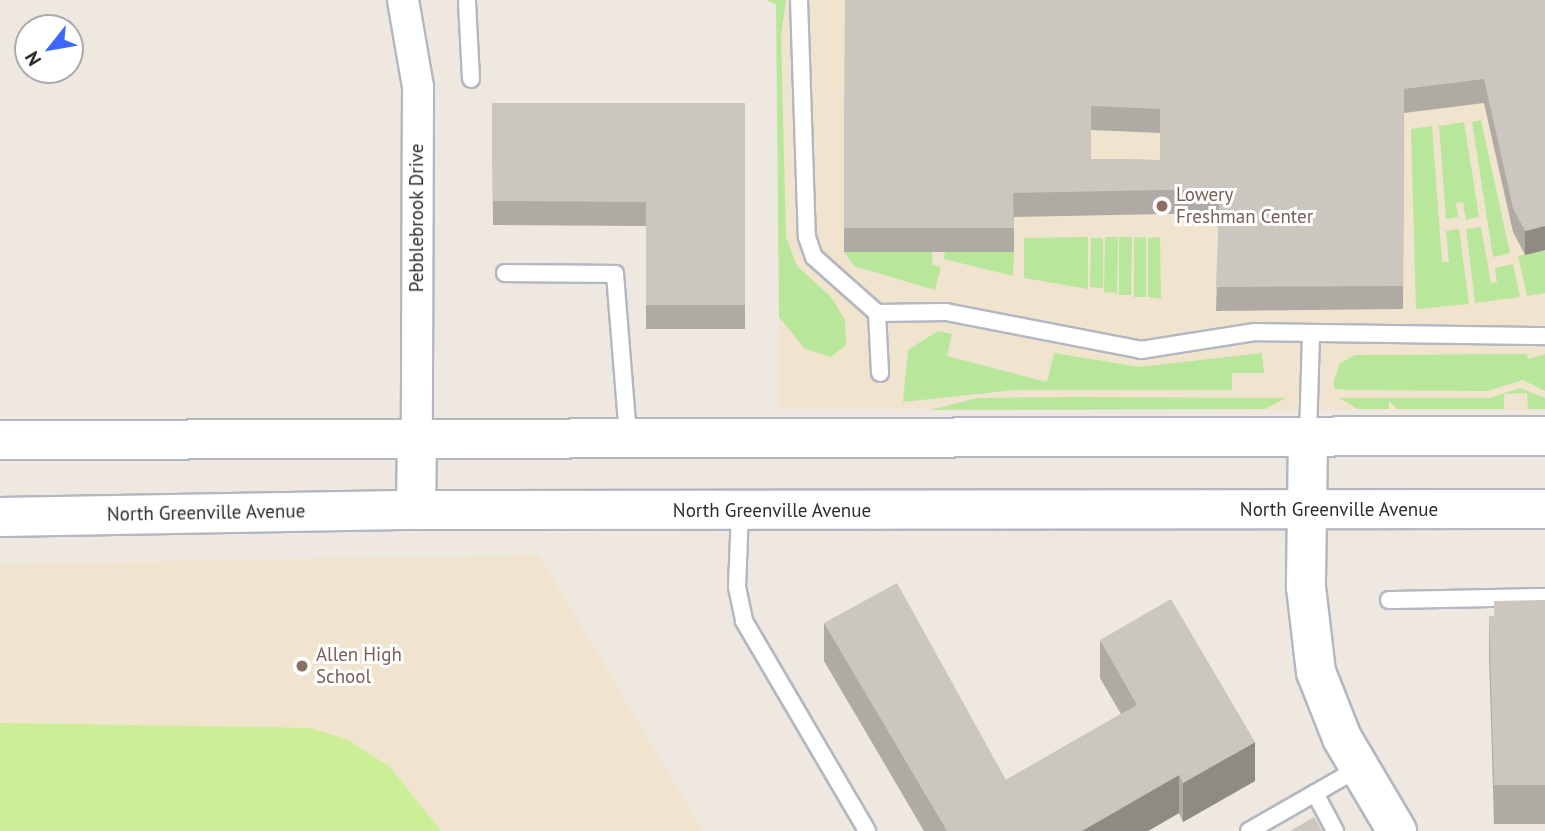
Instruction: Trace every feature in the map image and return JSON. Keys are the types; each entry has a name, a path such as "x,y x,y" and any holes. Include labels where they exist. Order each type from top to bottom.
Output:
{"main road":[{"path":"0,440 628,436 1545,436"},
{"path":"416,510 417,437"},
{"path":"1308,437 1306,587 1316,672 1359,768 1397,831"},
{"name":"North Greenville Avenue","path":"0,517 416,510 740,512 1545,509"}],"street":[{"name":"Pebblebrook Drive","path":"402,0 418,87 417,437"}],"lane":[{"path":"799,0 807,237 814,257 877,313 946,312 1141,350 1255,332 1545,336"},
{"path":"467,2 471,79"},
{"path":"505,273 615,274 628,436"},
{"path":"877,313 880,373"},
{"path":"1308,437 1311,333"},
{"path":"740,512 737,587 744,621 867,831"},
{"path":"1389,600 1545,597"},
{"path":"1249,831 1359,768"},
{"path":"1315,793 1335,831"}],"shaded area":[{"name":"Lowery Freshman Center","path":"766,0 1545,0 1545,410 779,409 778,3"},
{"name":"Allen High School","path":"539,555 703,831 0,831 0,564"}],"green space":[{"path":"766,0 786,0 781,36 786,237 797,266 831,297 845,320 846,345 831,357 805,349 779,317 776,4"},
{"path":"1481,120 1510,253 1493,257 1472,122"},
{"path":"1464,122 1479,217 1466,220 1463,202 1456,203 1458,217 1446,219 1439,126"},
{"path":"1432,126 1442,262 1449,262 1446,231 1459,229 1469,304 1416,309 1411,129"},
{"path":"1481,227 1491,283 1497,282 1495,268 1513,264 1520,297 1475,303 1466,229"},
{"path":"1088,237 1088,289 1024,278 1024,238"},
{"path":"1105,237 1118,237 1117,293 1104,292"},
{"path":"1119,237 1132,237 1131,295 1119,295"},
{"path":"1146,237 1146,297 1134,297 1134,238"},
{"path":"1160,237 1161,299 1148,297 1148,238"},
{"path":"1091,238 1103,238 1103,288 1090,287"},
{"path":"1545,250 1545,293 1527,296 1518,256"},
{"path":"844,252 932,252 933,265 941,267 935,290 854,266"},
{"path":"945,252 1014,252 1013,276 944,259"},
{"path":"938,331 952,334 947,356 1047,382 1054,353 1140,367 1262,353 1264,373 1232,373 1232,390 1015,390 903,402 908,350"},
{"path":"1527,354 1528,359 1545,354 1545,391 1523,380 1487,391 1354,390 1335,389 1333,383 1340,363 1355,355"},
{"path":"1520,388 1545,398 1545,409 1528,409 1527,393 1504,394 1504,409 1397,409 1389,401 1389,409 1358,409 1339,398 1490,398"},
{"path":"977,398 1286,398 1265,409 930,410"},
{"path":"0,723 311,728 348,740 390,767 441,831 0,831"}],"building":[{"name":"Lowery Freshman Center","path":"845,0 1545,0 1545,226 1525,231 1513,208 1484,79 1404,89 1403,286 1216,287 1220,189 1013,193 1014,228 844,228","holes":["1091,106 1160,109 1160,160 1091,159"]},
{"path":"492,103 745,103 745,305 646,305 646,202 493,201"},
{"path":"897,583 1006,780 1137,705 1100,640 1171,599 1255,742 1183,783 1179,775 1082,831 947,831 824,623"},
{"path":"1545,600 1545,785 1494,785 1489,616 1494,616 1494,601"},
{"path":"1314,817 1322,831 1290,831"}],"place":[{"name":"Lowery Freshman Center","path":"1162,206"},
{"name":"Allen High School","path":"302,666"}]}
